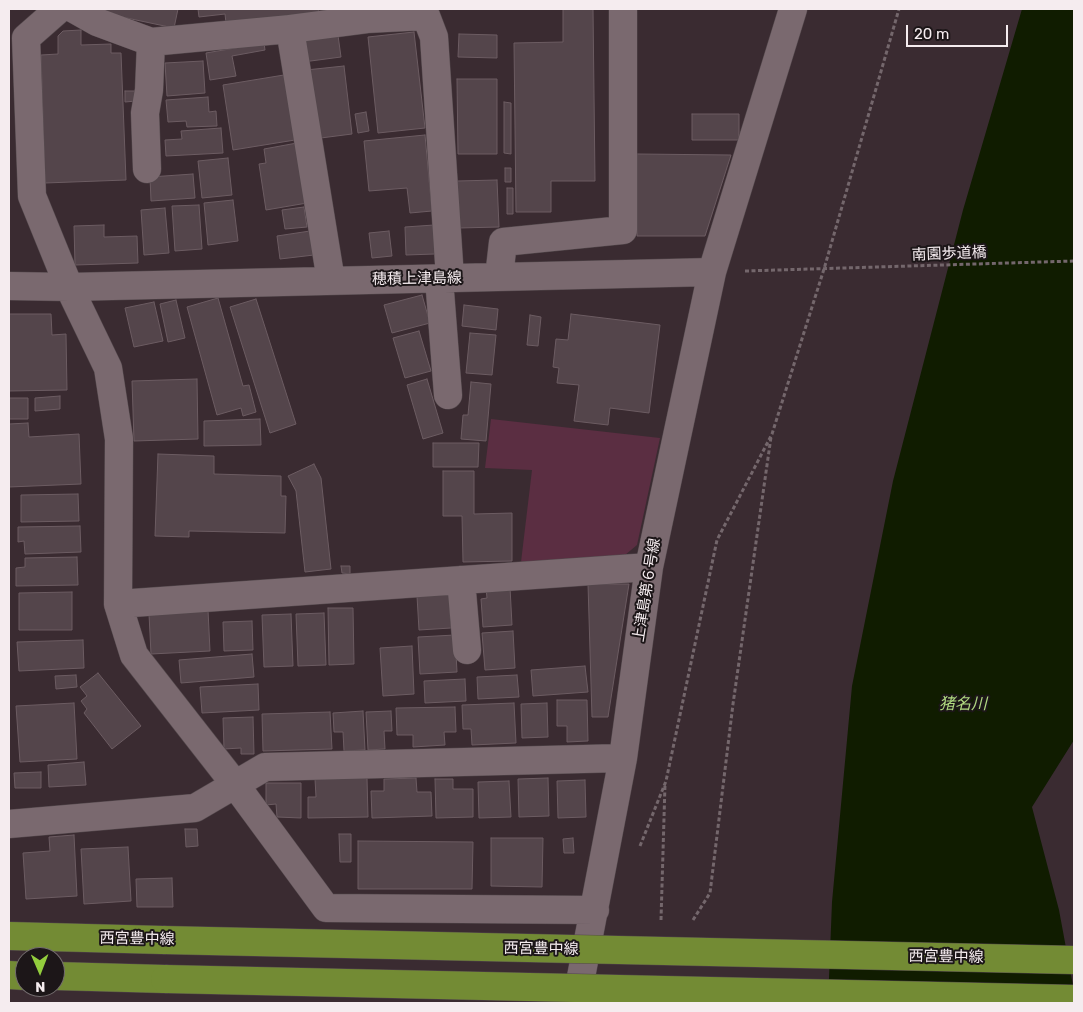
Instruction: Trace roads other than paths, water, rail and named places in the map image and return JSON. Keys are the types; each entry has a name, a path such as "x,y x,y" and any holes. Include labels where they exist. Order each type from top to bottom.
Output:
{"main road":[{"name":"西宮豊中線","path":"9,936 1074,960"},
{"path":"65,976 1074,998"}],"street":[{"path":"59,9 26,38 32,196 69,287 108,368 120,439 118,604 134,655 234,783 326,908 595,910"},
{"path":"74,9 97,22 151,42 290,29 368,19 426,16 434,37 448,395"},
{"path":"499,277 503,242 623,230 623,9"},
{"name":"上津島第６号線","path":"576,1003 623,758 649,567 712,272 793,9"},
{"path":"290,29 331,281"},
{"path":"147,169 145,113 149,90 151,42"},
{"name":"穂積上津島線","path":"9,286 69,287 712,272"},
{"path":"118,604 649,567"},
{"path":"461,580 467,650"},
{"path":"9,824 195,808 234,783 266,767 623,758"}],"water":[{"name":"猪名川","path":"1022,9 1074,9 1074,740 1032,807 1059,910 1074,991 828,1003 832,902 852,686 893,481 963,210"}]}
